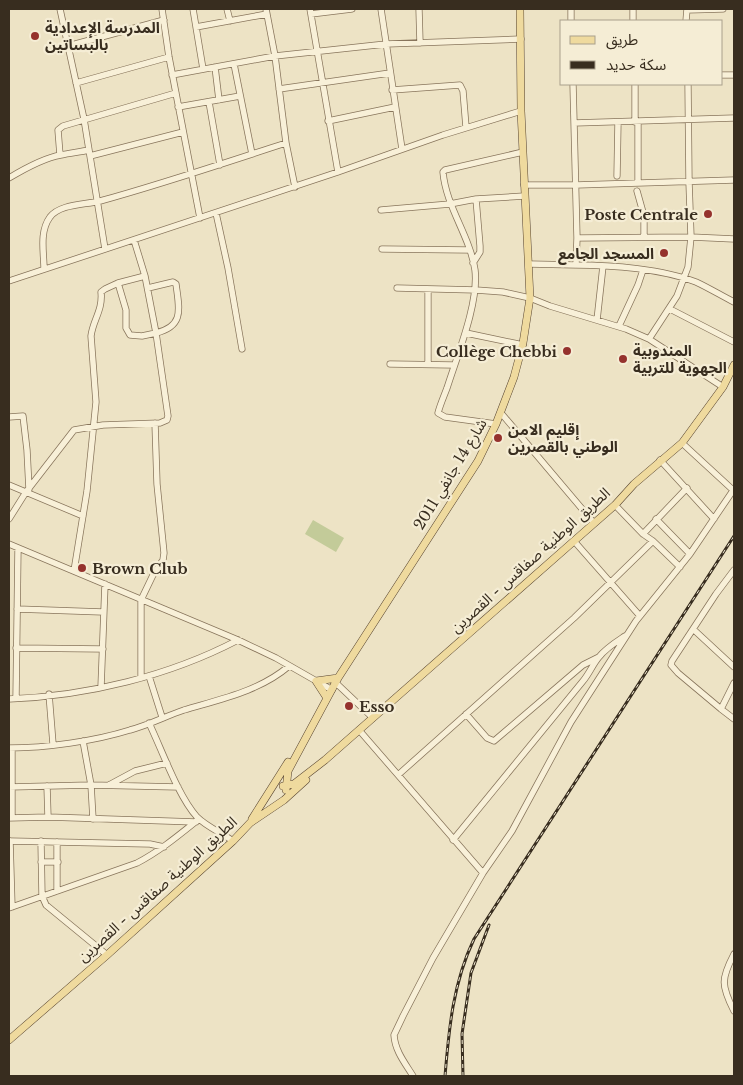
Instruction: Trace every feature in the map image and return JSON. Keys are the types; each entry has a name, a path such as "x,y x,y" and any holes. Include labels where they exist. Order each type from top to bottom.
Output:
{"main road":[{"name":"شارع 14 جانفي 2011","path":"285,787 288,771 301,744 335,684 478,461 501,413 511,386 523,345 530,298 521,111 520,9"},
{"name":"الطريق الوطنية صفاقس - القصرين","path":"285,787 300,780 325,760 615,505 660,460 682,443 723,387 734,365"},
{"path":"316,681 335,684"},
{"path":"316,681 327,698"},
{"name":"شارع 14 جانفي 2011","path":"250,823 286,764 301,744"},
{"name":"الطريق الوطنية صفاقس - القصرين","path":"9,1040 107,955 234,840 250,823 284,800 318,770 325,760"},
{"path":"276,786 285,787 287,795 284,800 274,801 270,794 272,789 276,786"}],"street":[{"path":"62,9 84,119 105,249"},
{"path":"162,9 172,75 200,218"},
{"path":"193,9 203,69"},
{"path":"228,9 230,21"},
{"path":"338,172 310,11 352,9"},
{"path":"381,9 394,107 402,149"},
{"path":"419,9 420,43"},
{"path":"687,9 723,9"},
{"path":"196,27 230,21 266,11 275,56 286,143 295,187"},
{"path":"68,46 164,20"},
{"path":"172,75 275,56 386,44 521,39"},
{"path":"76,83 169,57"},
{"path":"234,64 252,154"},
{"path":"214,67 219,100"},
{"path":"279,89 390,73"},
{"path":"392,90 460,85 463,91 466,127"},
{"path":"573,85 576,265"},
{"path":"635,85 638,183"},
{"path":"649,339 670,308 688,268 691,237 688,182 688,85"},
{"path":"60,155 58,130 62,126 176,93"},
{"path":"178,107 240,96"},
{"path":"209,102 220,165"},
{"path":"328,121 394,107"},
{"path":"9,281 295,187 466,127 521,111"},
{"path":"574,123 688,121 734,118"},
{"path":"617,176 618,122"},
{"path":"9,178 43,160 60,155 90,153 183,132"},
{"path":"44,270 43,231 50,218 58,210 98,202 286,143"},
{"path":"496,424 445,417 438,413 453,365 466,333 476,290 473,263 450,204 443,172 523,152"},
{"path":"524,185 734,180"},
{"path":"637,191 644,216 644,237"},
{"path":"381,210 450,204 476,199 525,196"},
{"path":"473,263 480,252 476,199"},
{"path":"216,213 242,349"},
{"path":"577,238 691,237 734,239"},
{"path":"9,519 74,430 165,422 168,416 148,288 134,240"},
{"path":"382,249 469,250"},
{"path":"529,264 603,266 642,270 685,278 734,302"},
{"path":"597,320 603,266"},
{"path":"619,326 638,285 642,270"},
{"path":"74,571 83,516 96,402 92,327 102,303 102,292 105,289 118,283 145,276"},
{"path":"118,283 126,310 126,328 130,335 142,336 164,331 176,323 178,318 179,309 176,284 173,282 148,288"},
{"path":"396,288 476,290 502,292 530,298 550,306 619,326 649,339 723,387"},
{"path":"428,289 428,364"},
{"path":"670,308 734,342"},
{"path":"466,333 523,345"},
{"path":"390,364 453,365"},
{"path":"501,413 594,522"},
{"path":"9,418 23,416 27,450 28,491"},
{"path":"141,678 141,600 150,580 163,560 164,553 158,492 155,423"},
{"path":"414,1076 398,1052 394,1035 419,983 483,873 512,831 571,722 640,616 690,554 734,490 682,443"},
{"path":"660,460 714,519"},
{"path":"9,485 28,491 83,516"},
{"path":"643,534 687,488"},
{"path":"615,505 643,534 680,567"},
{"path":"656,519 690,554"},
{"path":"574,541 640,616"},
{"path":"398,775 574,618 653,541"},
{"path":"9,544 238,640 316,681 335,684 373,718"},
{"path":"18,548 16,648 12,699 101,687 149,676 196,660 238,640"},
{"path":"734,570 692,629 671,665 678,673 734,719"},
{"path":"101,687 105,584"},
{"path":"17,609 103,612"},
{"path":"9,628 16,628"},
{"path":"692,629 734,667"},
{"path":"466,714 487,738 494,741 583,665 599,657 626,636"},
{"path":"16,648 103,649"},
{"path":"453,840 592,670 599,657"},
{"path":"234,840 197,820 10,818 11,748 83,741 114,735 149,724 162,717 254,688 277,676 290,666"},
{"path":"149,676 162,717"},
{"path":"721,709 734,683"},
{"path":"50,694 53,744"},
{"path":"149,724 178,787 197,820"},
{"path":"359,730 483,873"},
{"path":"83,741 91,785 93,819"},
{"path":"109,785 135,771 167,763"},
{"path":"11,787 109,785 178,787"},
{"path":"47,786 48,817"},
{"path":"164,847 150,844 10,841 10,908 137,863 164,847 197,820"},
{"path":"41,841 42,896 46,905 107,955"},
{"path":"57,842 58,891"},
{"path":"41,862 58,862"},
{"path":"734,954 724,973 723,982 727,997 734,1011"}],"green space":[{"path":"313,520 344,538 336,552 305,534"}],"railway":[{"path":"445,1076 453,1006 461,972 474,939 734,536"},
{"path":"463,1076 462,1034 471,973 489,925"}],"place":[{"name":"المدرسة الإعدادية بالبساتين","path":"35,36"},
{"name":"Poste Centrale","path":"708,214"},
{"name":"المسجد الجامع","path":"664,253"},
{"name":"Collège Chebbi","path":"567,351"},
{"name":"المندوبية الجهوية للتربية","path":"623,359"},
{"name":"إقليم الامن الوطني بالقصرين","path":"498,438"},
{"name":"Brown Club","path":"82,568"},
{"name":"Esso","path":"349,706"}]}
